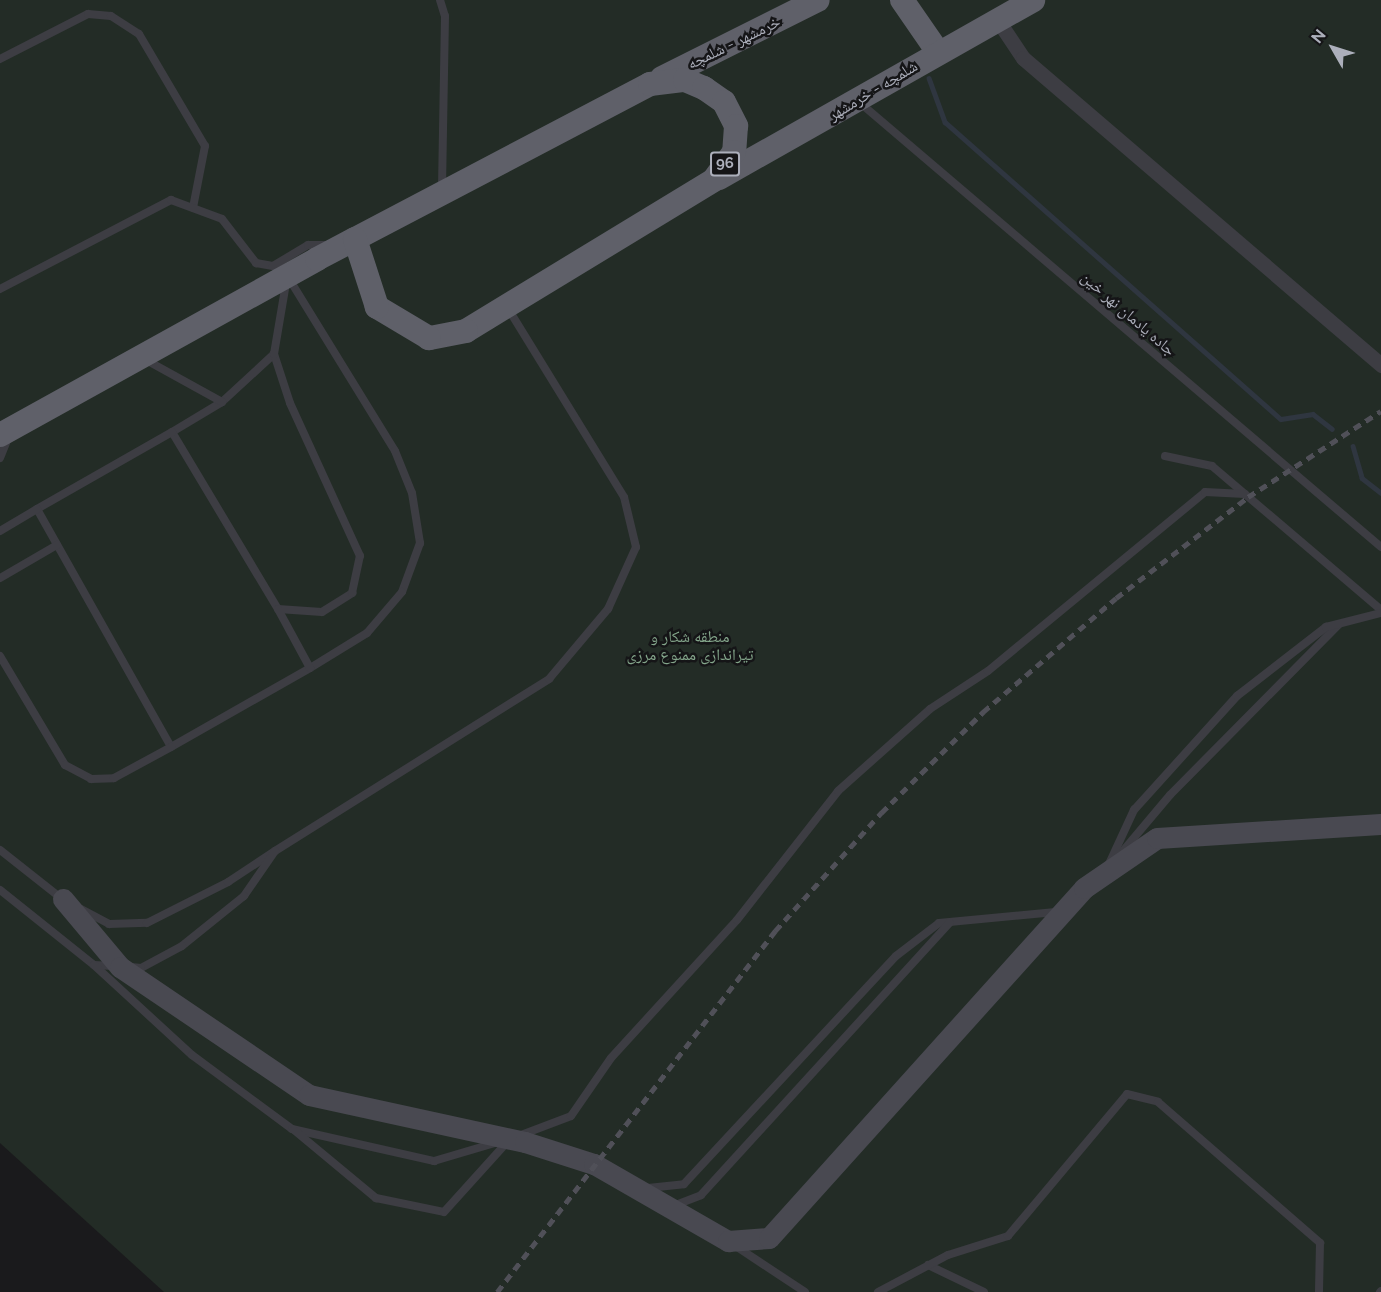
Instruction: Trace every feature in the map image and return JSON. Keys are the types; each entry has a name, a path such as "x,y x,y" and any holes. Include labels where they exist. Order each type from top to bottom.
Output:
{"highway":[{"name":"خرمشهر - شلمچه","path":"650,84 818,0"},
{"path":"902,0 938,52"},
{"name":"شلمچه - خرمشهر","path":"714,180 858,101 938,52 1032,0"},
{"name":"96","path":"685,80 724,102 736,126 734,152 714,180 466,331 429,338 400,326 377,307 350,241 650,84 685,80"},
{"path":"6,432 350,241"}],"main road":[{"path":"63,899 120,967 309,1095 510,1139 594,1164 728,1242 769,1238 1063,912 1104,874 1157,838 1381,824"}],"street":[{"path":"997,19 1023,58 1381,365"}],"lane":[{"path":"440,0 445,38 442,193"},
{"path":"0,59 88,14 111,16 139,34 205,146 193,208"},
{"name":"جاده یادمان نهر خین","path":"858,101 1381,547"},
{"path":"0,289 171,200 222,219 256,263 273,266 308,245 350,241"},
{"path":"278,609 322,612 352,593 360,556 290,403 274,354 287,276"},
{"path":"0,656 65,765 91,779 114,778 310,668 374,624 402,592 420,543 412,493 396,451 287,276"},
{"path":"0,850 63,899 109,924 147,923 228,882 549,679 608,609 636,547 624,497 506,307"},
{"path":"0,531 222,402 274,354"},
{"path":"142,357 222,402"},
{"path":"0,458 6,432"},
{"path":"172,432 278,609 310,668"},
{"path":"1165,456 1212,466 1381,611"},
{"path":"292,1129 434,1161 510,1139 571,1116 611,1058 737,920 838,792 930,709 988,671 1205,492 1245,494"},
{"path":"37,509 171,747"},
{"path":"0,578 57,545"},
{"path":"1104,874 1134,810 1182,752 1237,696 1326,627 1381,611"},
{"path":"1104,874 1170,795 1340,623"},
{"path":"94,965 141,968 182,946 244,896 275,851"},
{"path":"0,890 94,965 192,1055 292,1129 376,1198 444,1212 510,1139"},
{"path":"637,1189 684,1184 896,956 939,923 1063,912"},
{"path":"669,1208 701,1195 950,922"},
{"path":"878,1292 928,1265 1008,1236 1127,1094 1158,1102 1320,1243 1319,1292"},
{"path":"728,1242 805,1292"},
{"path":"928,1265 984,1292"}],"green space":[{"name":"منطقه شکار و تیراندازی ممنوع مرزی","path":"0,0 1381,0 1381,1292 164,1292 0,1143"}],"waterway":[{"path":"929,78 945,122 1281,419 1313,414 1332,429"},
{"path":"1353,446 1362,478 1381,493"}],"railway":[{"path":"497,1292 775,931 881,813 983,712 1116,598 1248,497 1381,411"}]}
